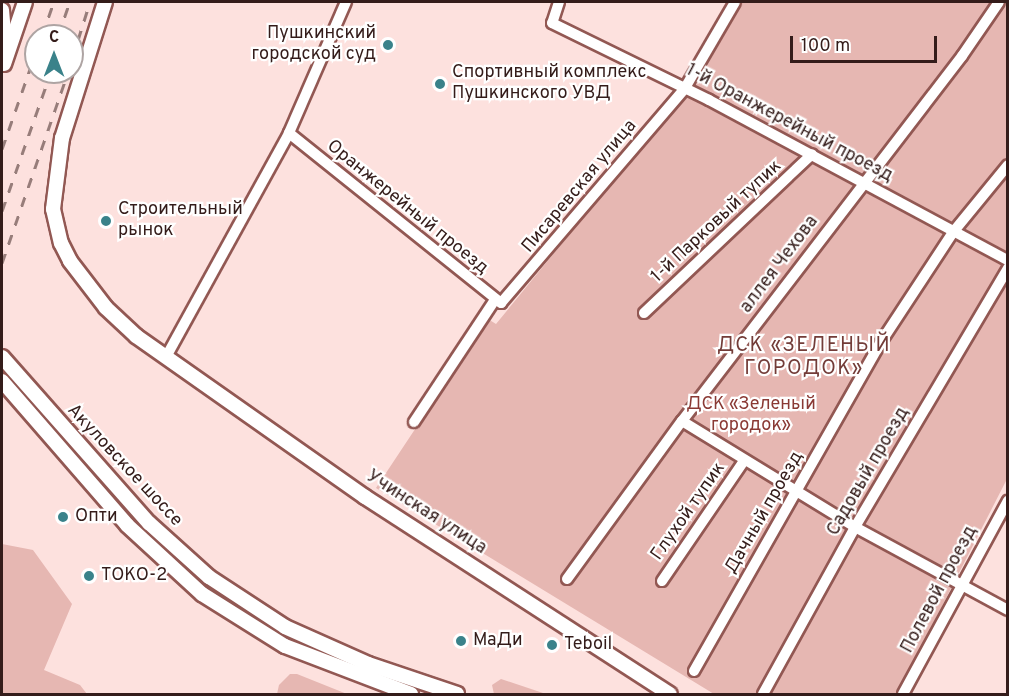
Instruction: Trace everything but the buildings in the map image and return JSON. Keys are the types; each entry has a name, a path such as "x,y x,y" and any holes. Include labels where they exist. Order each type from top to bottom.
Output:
{"main road":[{"path":"3,66 25,2"},
{"name":"Учинская улица","path":"105,2 62,138 54,196 54,222 70,261 106,308 166,357 365,496 670,694"},
{"path":"2,10 6,36 3,66"},
{"name":"Акуловское шоссе","path":"2,357 149,523 208,577 285,627 368,664 457,694"},
{"name":"Акуловское шоссе","path":"2,381 127,525 202,594 285,646 411,694"}],"street":[{"path":"166,357 289,133 346,2"},
{"name":"1-й Оранжерейный проезд","path":"559,2 552,23 812,154 1008,260"},
{"name":"Писаревская улица","path":"507,300 685,88 735,2"},
{"name":"аллея Чехова","path":"567,579 682,421 962,56 999,2"},
{"name":"Оранжерейный проезд","path":"289,133 494,301 507,300"},
{"name":"1-й Парковый тупик","path":"645,313 812,154"},
{"name":"Дачный проезд","path":"694,671 879,345 954,231 1008,165"},
{"name":"Садовый проезд","path":"763,694 855,527 1008,268"},
{"path":"414,422 494,301"},
{"path":"682,421 855,527 1008,610"},
{"name":"Глухой тупик","path":"662,581 744,461"},
{"name":"Полевой проезд","path":"903,694 1008,501"}],"green space":[{"name":"ДСК «Зеленый городок»","path":"740,2 1007,2 1007,479 897,694 714,694 376,488 488,319 496,324 685,93"},
{"path":"2,544 33,550 72,604 44,670 80,685 87,694 2,694"},
{"path":"290,674 297,674 347,694 277,694 279,685"},
{"path":"501,679 546,694 494,694 492,685"}],"railway":[{"path":"46,24 54,2"},
{"path":"62,24 70,2"},
{"path":"83,24 90,2"},
{"path":"2,149 25,84"},
{"path":"2,211 47,84"},
{"path":"2,263 64,84"}],"place":[{"name":"Пушкинский городской суд","path":"388,45"},
{"name":"Спортивный комплекс Пушкинского УВД","path":"440,84"},
{"name":"Строительный рынок","path":"106,221"},
{"name":"Опти","path":"63,517"},
{"name":"ТОКО-2","path":"89,576"},
{"name":"МаДи","path":"461,641"},
{"name":"Teboil","path":"552,645"}],"district":[{"name":"ДСК «ЗЕЛЕНЫЙ ГОРОДОК»","path":"804,358"}]}
